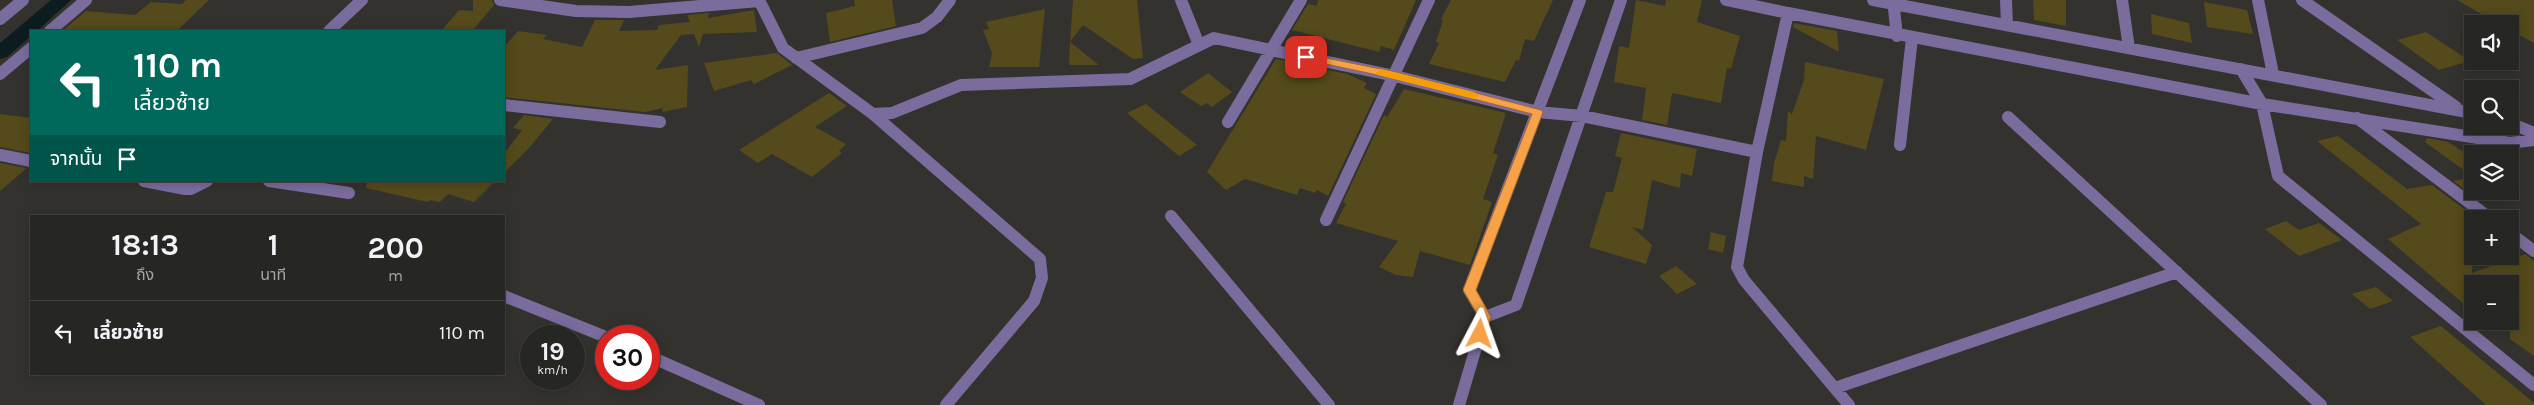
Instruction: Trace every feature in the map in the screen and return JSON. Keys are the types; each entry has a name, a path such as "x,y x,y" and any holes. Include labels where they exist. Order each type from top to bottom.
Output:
{"street":[{"path":"0,19 23,0"},
{"path":"51,30 86,0"},
{"path":"330,30 362,0"},
{"path":"500,0 576,10 628,12 759,0 783,48 872,114 1040,259 1042,278 1034,301 946,405"},
{"path":"796,58 922,28 937,17 950,0"},
{"path":"1181,0 1199,45"},
{"path":"1228,122 1301,0"},
{"path":"1326,220 1396,76 1429,0"},
{"path":"1459,405 1485,317 1470,290 1580,0"},
{"path":"1485,317 1516,305 1621,0"},
{"path":"1726,0 1897,36 2262,104 2356,117 2510,143 2534,140"},
{"path":"1873,0 1893,2 2464,111"},
{"path":"2006,0 2008,24"},
{"path":"2122,0 2130,48"},
{"path":"2258,0 2272,74"},
{"path":"2302,0 2460,110"},
{"path":"1893,2 1897,36"},
{"path":"1788,13 1757,152 1737,267 1744,280 1849,405"},
{"path":"872,114 892,113 961,86 1130,79 1214,38 1396,76 1538,112 1582,116 1757,152"},
{"path":"1900,145 1912,38"},
{"path":"0,74 30,49"},
{"path":"2242,69 2262,104 2278,176 2534,385"},
{"path":"505,105 660,122"},
{"path":"2008,117 2321,405"},
{"path":"2356,117 2479,210"},
{"path":"2519,127 2534,133"},
{"path":"0,155 30,160"},
{"path":"149,182 185,189 205,182"},
{"path":"276,182 349,193"},
{"path":"1171,216 1329,405"},
{"path":"2519,240 2534,251"},
{"path":"1835,388 2176,272"},
{"path":"505,296 595,333"},
{"path":"660,361 760,405"}],"building":[{"path":"186,0 209,0 178,30 63,30 86,11 135,15 151,2 182,4"},
{"path":"473,0 492,0 494,5 473,30 442,30 459,10 473,11"},
{"path":"854,0 892,0 896,26 830,42 826,13 855,6"},
{"path":"1073,0 1137,0 1143,58 1133,59 1083,25 1070,42"},
{"path":"1318,0 1416,0 1394,50 1381,46 1379,52 1292,30 1308,4 1317,6"},
{"path":"1451,0 1553,0 1534,41 1525,39 1519,61 1516,60 1505,82 1429,64 1439,43 1436,42 1443,20 1441,19"},
{"path":"1636,0 1665,6 1666,0 1702,0 1697,22 1740,36 1731,69 1727,68 1721,103 1672,93 1667,125 1642,120 1646,88 1614,82 1619,46 1629,48"},
{"path":"2033,0 2066,0 2066,26 2034,20"},
{"path":"2457,0 2534,0 2534,43 2519,35 2519,15 2483,15"},
{"path":"2204,2 2247,10 2253,34 2207,27"},
{"path":"1045,9 1039,67 989,67 992,53 983,30 989,29 986,22"},
{"path":"754,10 757,32 703,34 699,47 694,34 681,35 655,70 688,65 687,107 662,112 663,108 645,112 505,97 505,46 518,31 547,35 543,39 582,47 595,20 624,20 619,31 657,30 659,25 690,22 687,15 709,13 708,18"},
{"path":"2151,14 2189,23 2192,43 2152,34"},
{"path":"1794,23 1837,31 1839,52 1793,27"},
{"path":"2426,32 2464,57 2464,63 2439,70 2397,40"},
{"path":"1070,42 1099,65 1069,65"},
{"path":"777,53 792,65 754,84 751,80 714,91 704,63"},
{"path":"1276,59 1347,74 1367,83 1364,88 1376,94 1328,196 1317,190 1315,193 1300,188 1297,195 1245,179 1226,190 1207,172"},
{"path":"1805,62 1884,79 1866,150 1816,136 1813,179 1804,176 1804,187 1772,181 1774,163 1781,140 1786,141 1788,111 1792,114 1804,80"},
{"path":"1208,73 1232,92 1212,107 1207,103 1201,106 1180,92"},
{"path":"1404,89 1506,113 1493,153 1498,155 1483,199 1492,202 1470,265 1420,251 1413,277 1396,275 1379,267 1398,241 1336,223 1346,204 1343,202 1384,115 1387,117"},
{"path":"829,93 847,106 815,127 846,144 839,151 842,153 812,177 772,154 758,163 739,150"},
{"path":"1146,104 1197,145 1179,156 1127,113"},
{"path":"0,114 30,118 30,153 0,147"},
{"path":"524,115 553,119 529,148 505,172 505,153 522,130 513,128"},
{"path":"1621,133 1697,149 1692,176 1681,173 1680,188 1652,180 1643,230 1632,227 1652,245 1646,264 1589,247 1606,192 1613,192 1622,158 1615,156"},
{"path":"2338,136 2407,189 2432,185 2465,210 2464,265 2472,265 2472,273 2494,265 2519,265 2519,256 2525,254 2534,261 2534,356 2510,339 2510,330 2519,330 2519,275 2464,275 2464,304 2388,239 2421,224 2317,141"},
{"path":"2427,138 2448,142 2464,152 2464,170 2425,142"},
{"path":"0,163 27,168 0,191"},
{"path":"2464,179 2464,189 2453,181"},
{"path":"367,182 494,182 474,202 448,194 440,202 430,200 428,202 366,188"},
{"path":"2286,221 2299,230 2319,223 2342,240 2299,256 2265,229"},
{"path":"1711,232 1726,236 1723,253 1708,249"},
{"path":"1676,266 1697,284 1677,294 1659,276"},
{"path":"2376,287 2393,301 2370,309 2352,294"},
{"path":"2441,326 2534,403 2534,405 2486,405 2410,337"}],"waterway":[{"path":"0,53 62,0"}],"slow traffic":[{"path":"1381,73 1474,96"}],"route":[{"path":"1306,57 1396,76 1538,112 1470,290 1485,317 1480,334"}]}
